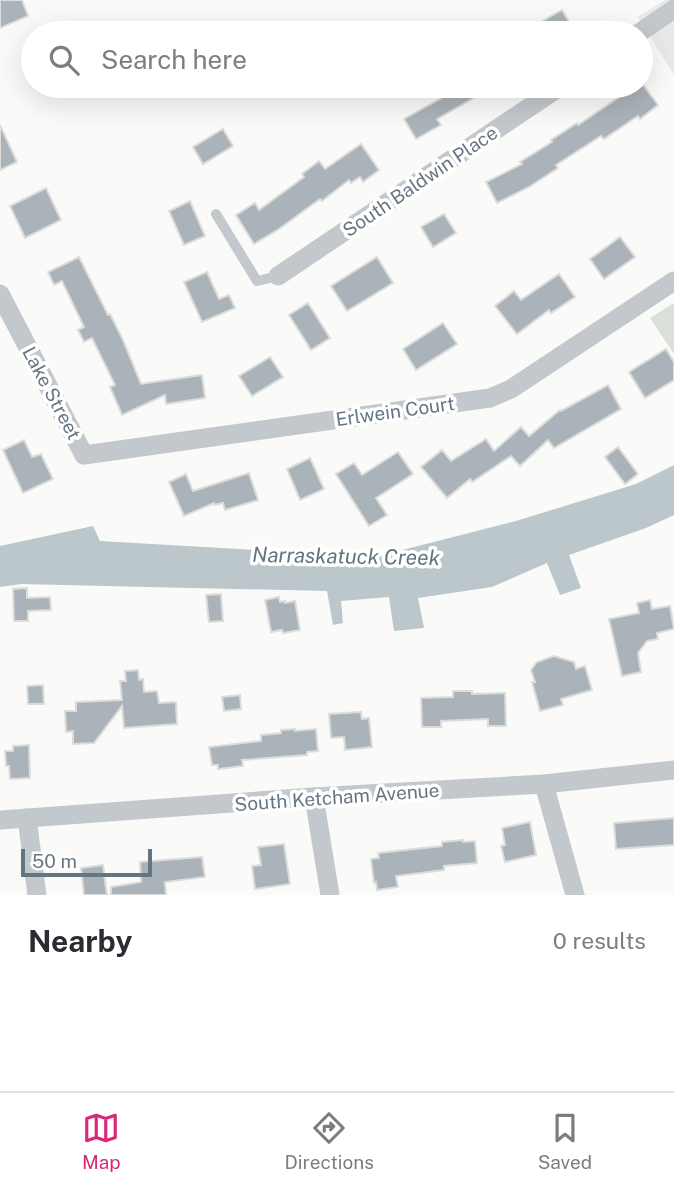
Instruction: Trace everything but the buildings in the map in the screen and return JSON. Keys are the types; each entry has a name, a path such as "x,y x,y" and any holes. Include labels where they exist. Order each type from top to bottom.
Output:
{"street":[{"path":"653,23 674,9"},
{"name":"South Baldwin Place","path":"278,276 543,98"},
{"name":"Erlwein Court","path":"84,455 490,398 511,389 674,281"},
{"name":"Lake Street","path":"0,294 84,455"},
{"name":"South Ketcham Avenue","path":"0,820 314,797 544,784 674,770"},
{"path":"544,784 575,895"},
{"path":"314,797 330,895"},
{"path":"27,818 37,895"}],"lane":[{"path":"216,214 257,281 278,276"}],"shaded area":[{"path":"665,0 674,0 674,75 653,41 653,21 640,21 638,17"},
{"path":"674,303 674,354 650,318"}],"water":[{"name":"Narraskatuck Creek","path":"674,465 674,515 646,528 569,555 581,588 560,595 547,563 492,587 418,598 424,628 394,631 389,597 341,601 343,623 333,625 327,591 21,584 0,587 0,546 93,526 100,541 375,557 516,521 636,484"}]}
